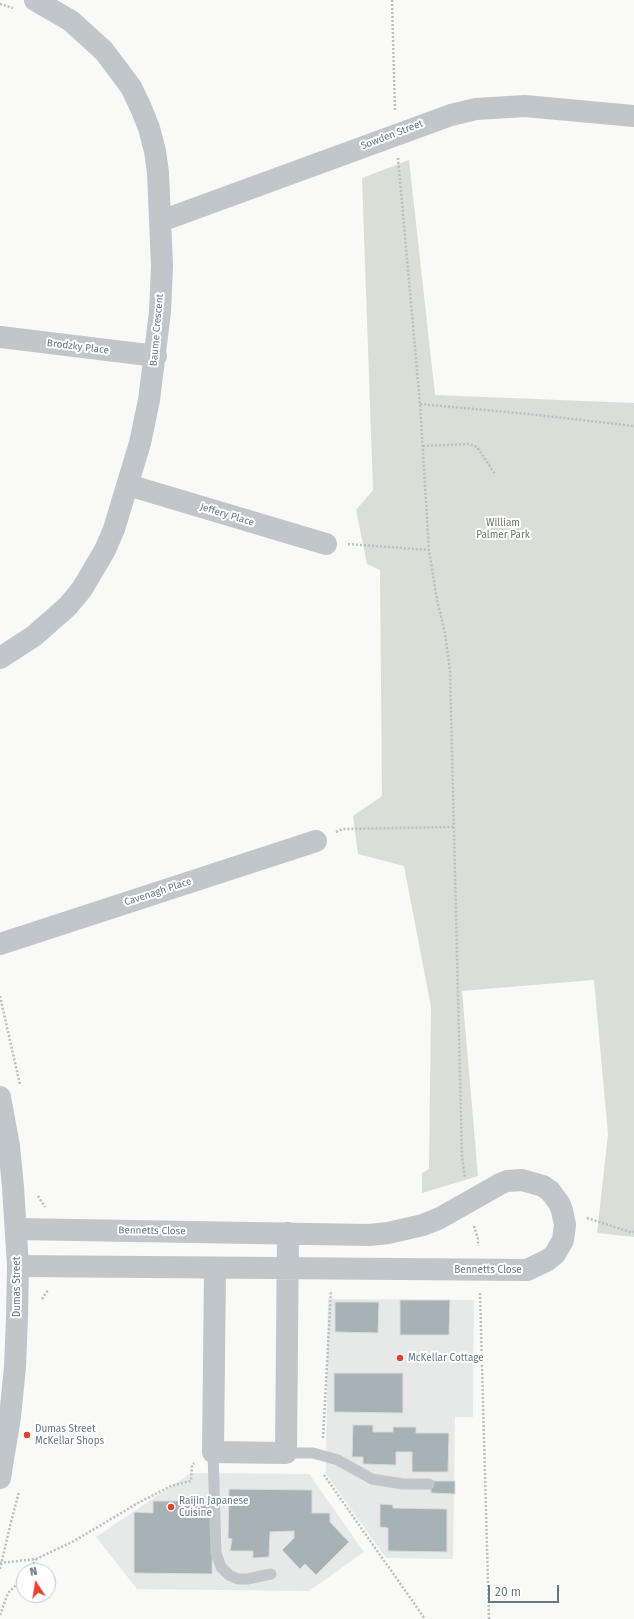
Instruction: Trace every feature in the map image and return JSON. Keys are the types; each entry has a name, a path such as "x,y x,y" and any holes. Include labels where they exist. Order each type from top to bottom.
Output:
{"street":[{"name":"Baume Crescent","path":"0,658 34,636 52,622 82,589 106,550 128,485 140,443 149,400 156,356 162,266 161,221 155,150 144,115 131,87 104,51 71,21 26,5"},
{"name":"Sowden Street","path":"161,221 451,114 501,106 525,106 634,116"},
{"name":"Brodzky Place","path":"0,337 156,356"},
{"name":"Jeffery Place","path":"128,485 326,544"},
{"name":"Cavenagh Place","path":"0,944 316,841"},
{"name":"Dumas Street","path":"0,1097 9,1146 18,1266 18,1317 15,1367 10,1417 0,1478"},
{"name":"Bennetts Close","path":"16,1229 369,1235 388,1233 440,1218 507,1181 522,1180 530,1181 543,1186 550,1191 559,1203 565,1225 563,1240 557,1250 548,1260 527,1270 18,1266"},
{"path":"215,1268 213,1452 286,1452 288,1234"}],"lane":[{"path":"213,1452 216,1553 221,1567 229,1575 238,1579 247,1579 271,1574"},
{"path":"286,1452 313,1453 332,1459 372,1479 403,1484 430,1484"}],"path":[{"path":"1,4 4,0"},
{"path":"392,0 396,134 420,404 429,550 437,600 445,633 450,671 462,1157 468,1202 478,1239 489,1619"},
{"path":"1,4 26,5"},
{"path":"420,404 634,426"},
{"path":"423,446 469,444 477,447 495,474"},
{"path":"326,544 356,544 429,550"},
{"path":"316,841 343,830 453,827"},
{"path":"564,1218 591,1218 611,1227 634,1232"},
{"path":"0,1562 36,1559 74,1541 138,1502 158,1492 171,1486 191,1482 192,1465 213,1452"},
{"path":"322,1472 425,1619"},
{"path":"0,1569 12,1522"},
{"path":"34,1563 36,1559"},
{"path":"0,1615 8,1593 16,1586"}],"shaded area":[{"path":"328,1299 474,1300 473,1417 455,1417 453,1559 386,1558 326,1474"},
{"path":"191,1473 309,1474 364,1552 309,1591 137,1589 96,1537"}],"green space":[{"name":"William Palmer Park","path":"409,160 435,395 634,403 634,1237 597,1233 608,1134 594,980 462,991 478,1176 422,1193 422,1173 429,1169 431,1007 404,866 358,854 353,816 382,796 380,570 367,564 356,510 373,490 362,178"}],"building":[{"path":"400,1300 450,1300 449,1335 400,1335"},
{"path":"335,1302 379,1302 378,1333 335,1332"},
{"path":"334,1373 403,1373 403,1413 334,1412"},
{"path":"353,1425 373,1425 373,1432 393,1432 393,1427 416,1427 416,1433 449,1433 448,1472 412,1472 412,1452 396,1452 396,1465 363,1464 363,1457 352,1457"},
{"path":"431,1481 455,1481 455,1494 431,1493"},
{"path":"229,1489 312,1490 312,1513 330,1513 330,1522 349,1542 316,1575 305,1564 300,1569 282,1550 294,1538 294,1531 270,1532 269,1557 253,1558 253,1551 230,1551 232,1539 228,1538"},
{"path":"153,1501 213,1501 212,1574 134,1573 134,1512 153,1513"},
{"path":"380,1504 393,1505 393,1508 447,1509 447,1552 388,1551 388,1528 380,1527"}],"place":[{"name":"McKellar Cottage","path":"400,1358"},
{"name":"Dumas Street McKellar Shops","path":"27,1435"},
{"name":"Raijin Japanese Cuisine","path":"171,1507"}]}
